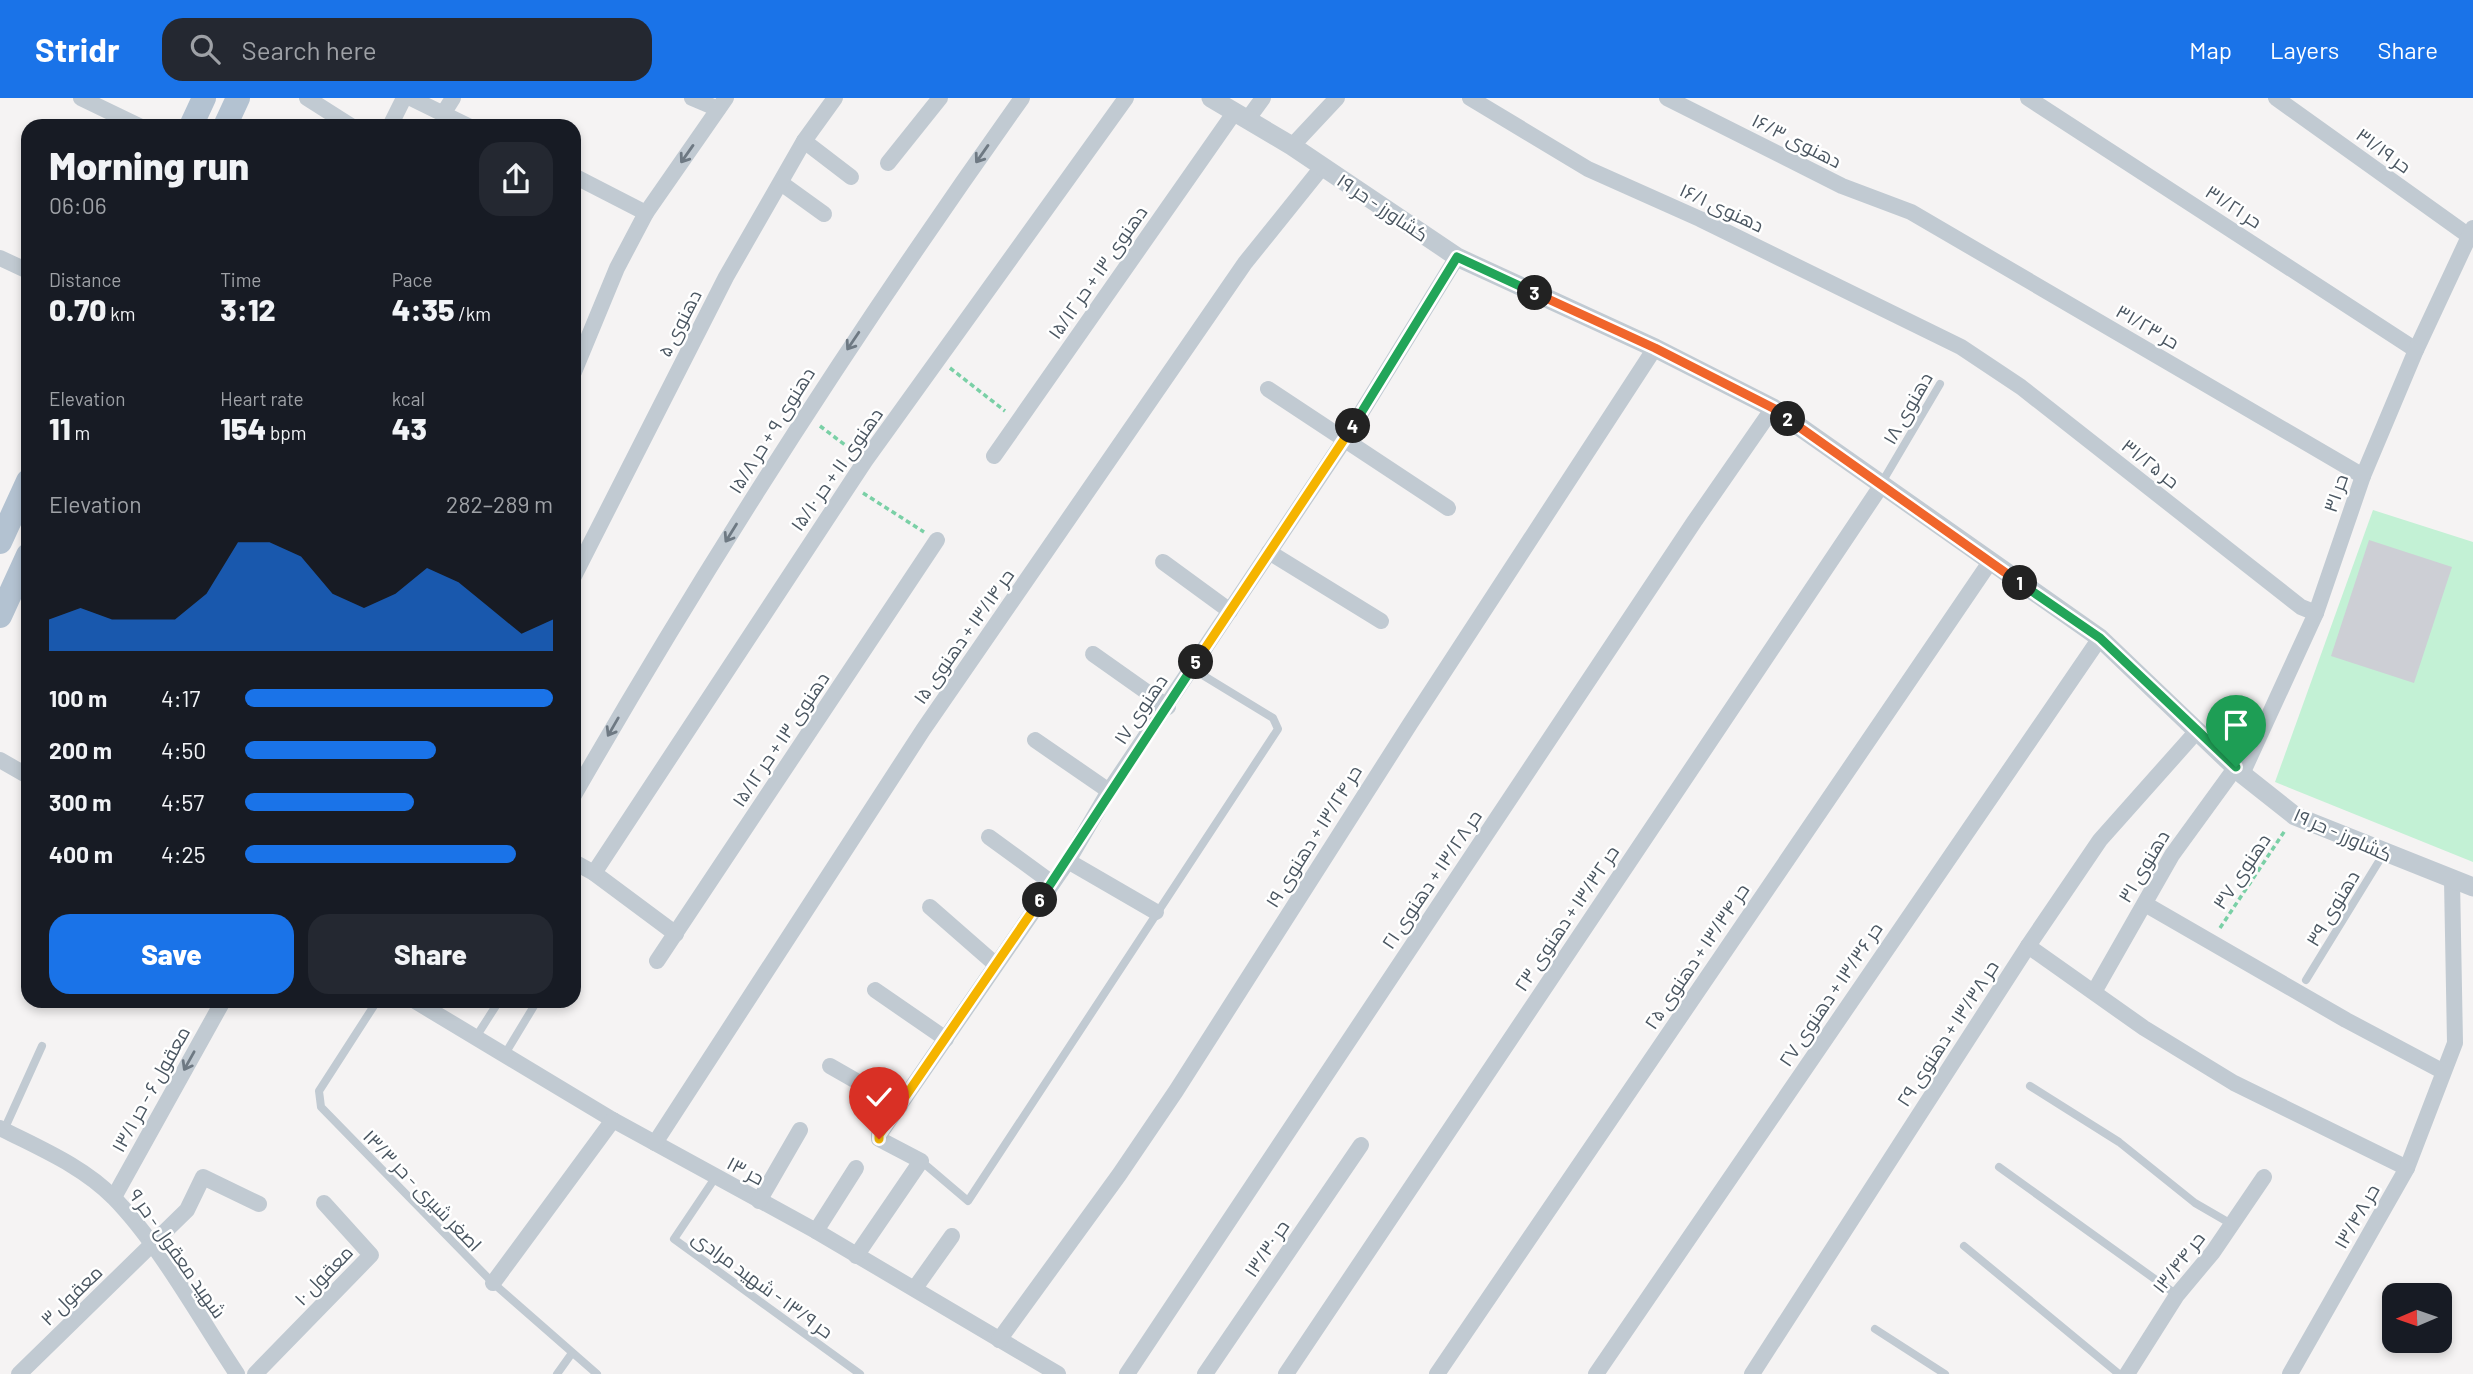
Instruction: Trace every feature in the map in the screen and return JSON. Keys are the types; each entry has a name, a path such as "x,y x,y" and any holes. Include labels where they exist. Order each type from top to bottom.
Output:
{"main road":[{"path":"194,119 204,98"},
{"path":"228,119 238,98"},
{"path":"0,542 21,496"},
{"path":"0,617 21,588"}],"street":[{"path":"81,98 124,119"},
{"path":"307,98 340,119"},
{"path":"394,119 404,98"},
{"path":"411,98 453,119"},
{"path":"443,114 453,98"},
{"path":"581,355 617,268 646,213 722,104 692,98"},
{"name":"دهنوی ۵","path":"581,562 726,276 804,141 835,98"},
{"path":"888,163 940,98"},
{"name":"دهنوی ۹ + حر ۱۵/۸","path":"581,783 633,692 804,414 927,230 1021,98"},
{"name":"دهنوی ۱۱ + حر ۱۵/۱۰","path":"594,873 865,461 940,361 1126,98"},
{"name":"کشاورز - حر ۱۹","path":"1211,98 1292,145 1457,257 1655,348 1773,408 2100,638 2239,770 2295,816 2473,887"},
{"name":"دهنوی ۱۳ + حر ۱۵/۱۲","path":"994,456 1241,116 1263,98"},
{"path":"1292,145 1337,98"},
{"name":"دهنوی ۱۶/۱","path":"1470,98 1588,169 1700,219 1961,347"},
{"name":"دهنوی ۱۶/۳","path":"1667,98 1842,186 1911,212"},
{"name":"حر ۳۱/۲۱","path":"2028,98 2416,350"},
{"name":"حر ۳۱/۱۹","path":"2276,98 2471,232"},
{"path":"804,141 851,177"},
{"name":"حر ۱۳/۱۴ + دهنوی ۱۵","path":"655,1143 923,730 1245,263 1323,166"},
{"path":"581,180 646,213"},
{"path":"781,183 824,214"},
{"name":"حر ۳۱/۲۳","path":"1911,212 2363,476"},
{"name":"حر ۳۱","path":"2239,770 2316,613 2363,476 2416,350 2471,232"},
{"name":"دهنوی ۱۷","path":"921,1161 879,1139 994,963 1068,861 1109,792 1168,708 1191,668 1346,439 1457,257"},
{"path":"0,258 21,268"},
{"name":"حر ۳۱/۲۵","path":"1961,347 2021,387 2301,607 2316,613"},
{"name":"حر ۱۳/۲۴ + دهنوی ۱۹","path":"999,1340 1119,1175 1176,1091 1402,735 1655,348"},
{"path":"1268,389 1448,508"},
{"name":"حر ۱۳/۲۸ + دهنوی ۲۱","path":"1126,1374 1686,534 1773,408"},
{"name":"حر ۱۳/۳۲ + دهنوی ۲۳","path":"1286,1374 1881,486"},
{"name":"دهنوی ۱۳ + حر ۱۵/۱۲","path":"657,961 937,540"},
{"path":"1269,552 1381,621"},
{"path":"1163,562 1230,611"},
{"name":"حر ۱۳/۳۴ + دهنوی ۲۵","path":"1437,1374 1990,562"},
{"name":"حر ۱۳/۳۶ + دهنوی ۲۷","path":"1595,1374 2100,638"},
{"path":"1093,654 1168,708"},
{"name":"حر ۱۳/۳۸ + دهنوی ۲۹","path":"1752,1374 2028,946 2100,840 2197,731"},
{"path":"1035,740 1109,792"},
{"path":"0,760 21,768"},
{"name":"دهنوی ۳۱","path":"2094,992 2172,855 2239,770"},
{"path":"989,837 1052,883"},
{"path":"1068,861 1156,912"},
{"path":"581,866 676,933"},
{"name":"حر ۱۳/۴۸","path":"2290,1374 2407,1168 2455,1043 2452,880"},
{"path":"2145,904 2442,1071"},
{"path":"930,907 994,963"},
{"path":"2028,946 2144,1028 2234,1083 2407,1168"},
{"path":"875,990 946,1039"},
{"name":"معقول ۶ - حر ۱۳/۱","path":"114,1197 219,1008"},
{"name":"حر ۱۳","path":"428,1008 613,1120 816,1231 1058,1374"},
{"path":"830,1066 900,1106"},
{"path":"493,1283 613,1120"},
{"name":"شهید معقول - حر ۹","path":"2,1129 67,1163 114,1197 152,1247 237,1374"},
{"path":"759,1200 800,1130"},
{"name":"حر ۱۳/۳۰","path":"1205,1374 1361,1145"},
{"path":"856,1256 921,1161"},
{"path":"816,1231 856,1168"},
{"name":"معقول ۳","path":"19,1374 187,1210 203,1177 259,1205"},
{"name":"حر ۱۳/۴۴","path":"2127,1374 2177,1294 2233,1225 2263,1177"},
{"name":"معقول ۱۰","path":"255,1374 371,1255 324,1203"},
{"path":"915,1288 952,1236"}],"lane":[{"name":"دهنوی ۱۸","path":"1881,486 1940,384"},
{"path":"921,1161 968,1201 1278,729 1273,718 1191,668"},
{"name":"دهنوی ۳۹","path":"2306,980 2384,853"},
{"name":"اصغر شیری - حر ۱۳/۳","path":"372,1008 319,1091 321,1107 493,1283 597,1374"},
{"path":"476,1037 495,1008"},
{"path":"505,1054 533,1008"},
{"path":"2,1129 42,1046"},
{"path":"2031,1086 2119,1142 2195,1203 2233,1225"},
{"path":"1999,1167 2177,1294"},
{"name":"حر ۱۳/۹ - شهید مرادی","path":"715,1178 674,1239 860,1374"},
{"path":"1964,1245 2119,1374"},
{"path":"1875,1329 1945,1374"},
{"path":"557,1374 572,1353"}],"path":[{"path":"940,361 1018,421"},
{"path":"804,414 865,461"},
{"path":"850,484 937,540"},
{"name":"دهنوی ۳۷","path":"2211,942 2295,816"}],"green space":[{"path":"2373,510 2473,542 2473,862 2275,782"}],"building":[{"path":"2369,540 2452,567 2414,683 2331,656"}],"route":[{"path":"879,1139 879,1135 946,1039 994,963 1068,861 1109,792 1168,708 1191,668 1346,439 1457,257 1655,348 1773,408 2100,638 2236,767"}]}
